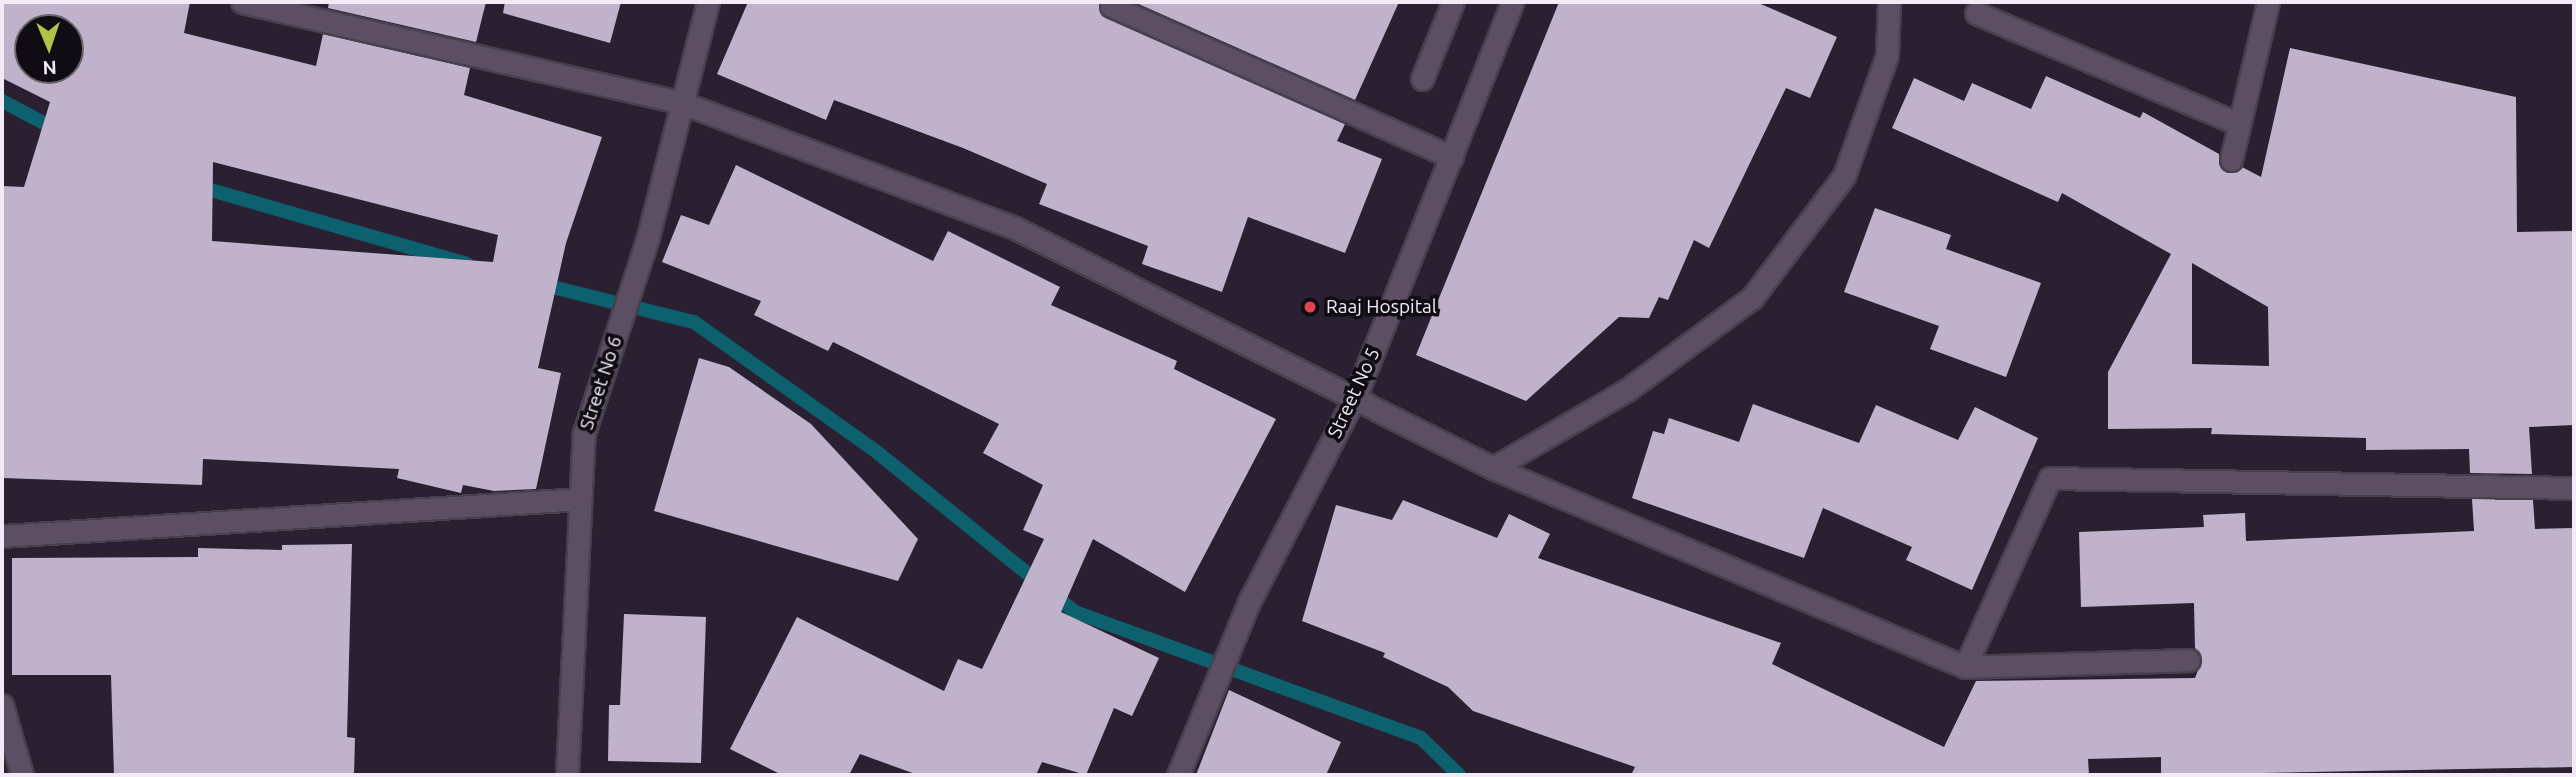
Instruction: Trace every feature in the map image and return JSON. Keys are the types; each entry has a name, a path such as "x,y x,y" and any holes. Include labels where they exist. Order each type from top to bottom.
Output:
{"street":[{"path":"242,2 680,102 1015,228 1356,395 1493,468 1965,667 2189,660"},
{"name":"Street No 6","path":"567,775 584,433 648,237 680,102 708,2"},
{"path":"1422,79 1453,2"},
{"name":"Street No 5","path":"1178,775 1249,602 1356,395 1512,2"},
{"path":"1493,468 1627,390 1752,298 1844,176 1887,55 1889,2"},
{"path":"2231,160 2268,2"},
{"path":"1111,6 1452,157"},
{"path":"1976,13 2239,124"},
{"path":"1965,667 2050,478 2574,488"},
{"path":"2,536 580,499"},
{"path":"2,705 22,775"}],"building":[{"path":"2,2 190,2 184,33 316,66 323,34 470,68 464,95 602,137 566,243 538,368 561,373 536,489 494,491 463,485 461,493 397,478 399,469 203,459 202,485 2,478 2,186 24,187 50,102 2,78","holes":["213,162 498,235 493,262 212,241"]},
{"path":"329,2 486,2 476,42 328,8"},
{"path":"505,2 621,2 610,43 503,13"},
{"path":"748,2 1099,2 1106,18 1345,124 1337,141 1382,159 1345,253 1248,217 1222,292 1142,264 1148,246 1039,204 1047,184 963,148 834,100 826,120 717,74"},
{"path":"1134,2 1399,2 1355,100"},
{"path":"1559,2 1756,2 1837,37 1810,98 1786,88 1709,248 1694,240 1668,300 1659,297 1649,318 1619,317 1526,401 1416,355"},
{"path":"2290,48 2516,97 2517,232 2574,231 2574,425 2529,427 2532,474 2470,473 2469,449 2366,450 2366,438 2211,434 2212,428 2108,429 2108,372 2171,254 2062,193 2058,202 1892,128 1914,78 1964,101 1972,83 2031,109 2046,76 2140,118 2143,112 2219,154 2219,164 2227,173 2242,167 2261,177","holes":["2192,263 2268,307 2269,366 2192,364"]},
{"path":"736,165 933,261 948,231 1060,287 1051,305 1177,361 1174,369 1276,419 1185,592 1093,539 1061,612 1159,658 1132,716 1114,708 1086,775 1042,762 1036,775 918,775 860,754 849,775 782,775 730,749 797,617 944,691 958,659 982,669 1044,539 1023,530 1043,485 983,453 999,424 833,342 828,351 754,315 761,301 662,262 681,215 709,225"},
{"path":"1875,208 1951,235 1946,249 2041,283 2006,377 1930,349 1939,326 1844,292"},
{"path":"699,358 729,367 811,424 918,539 898,581 654,511"},
{"path":"1753,404 1859,443 1876,405 1958,440 1975,407 2038,438 1972,590 1906,560 1912,547 1823,508 1804,558 1632,498 1653,431 1664,434 1669,418 1739,442"},
{"path":"2472,499 2533,500 2535,529 2574,528 2574,767 2161,775 2161,757 2088,759 2089,775 1631,775 1635,767 1473,711 1448,687 1383,657 1385,653 1302,621 1336,505 1392,520 1403,500 1497,538 1509,514 1550,534 1538,558 1781,643 1772,664 1944,747 1976,681 2195,678 2202,660 2195,648 2194,603 2081,607 2079,532 2204,527 2203,515 2245,513 2246,541 2474,531"},
{"path":"352,544 347,737 355,738 354,775 114,775 111,675 12,675 12,558 198,557 198,548 282,550 282,545"},
{"path":"624,614 706,617 701,763 608,761 609,705 620,705"},
{"path":"1229,690 1341,742 1326,775 1196,775"}],"waterway":[{"path":"2,101 59,131"},
{"path":"197,186 467,264"},
{"path":"540,284 694,322 878,453 1075,612 1421,738 1459,775"}],"place":[{"name":"Raaj Hospital","path":"1310,307"}]}
